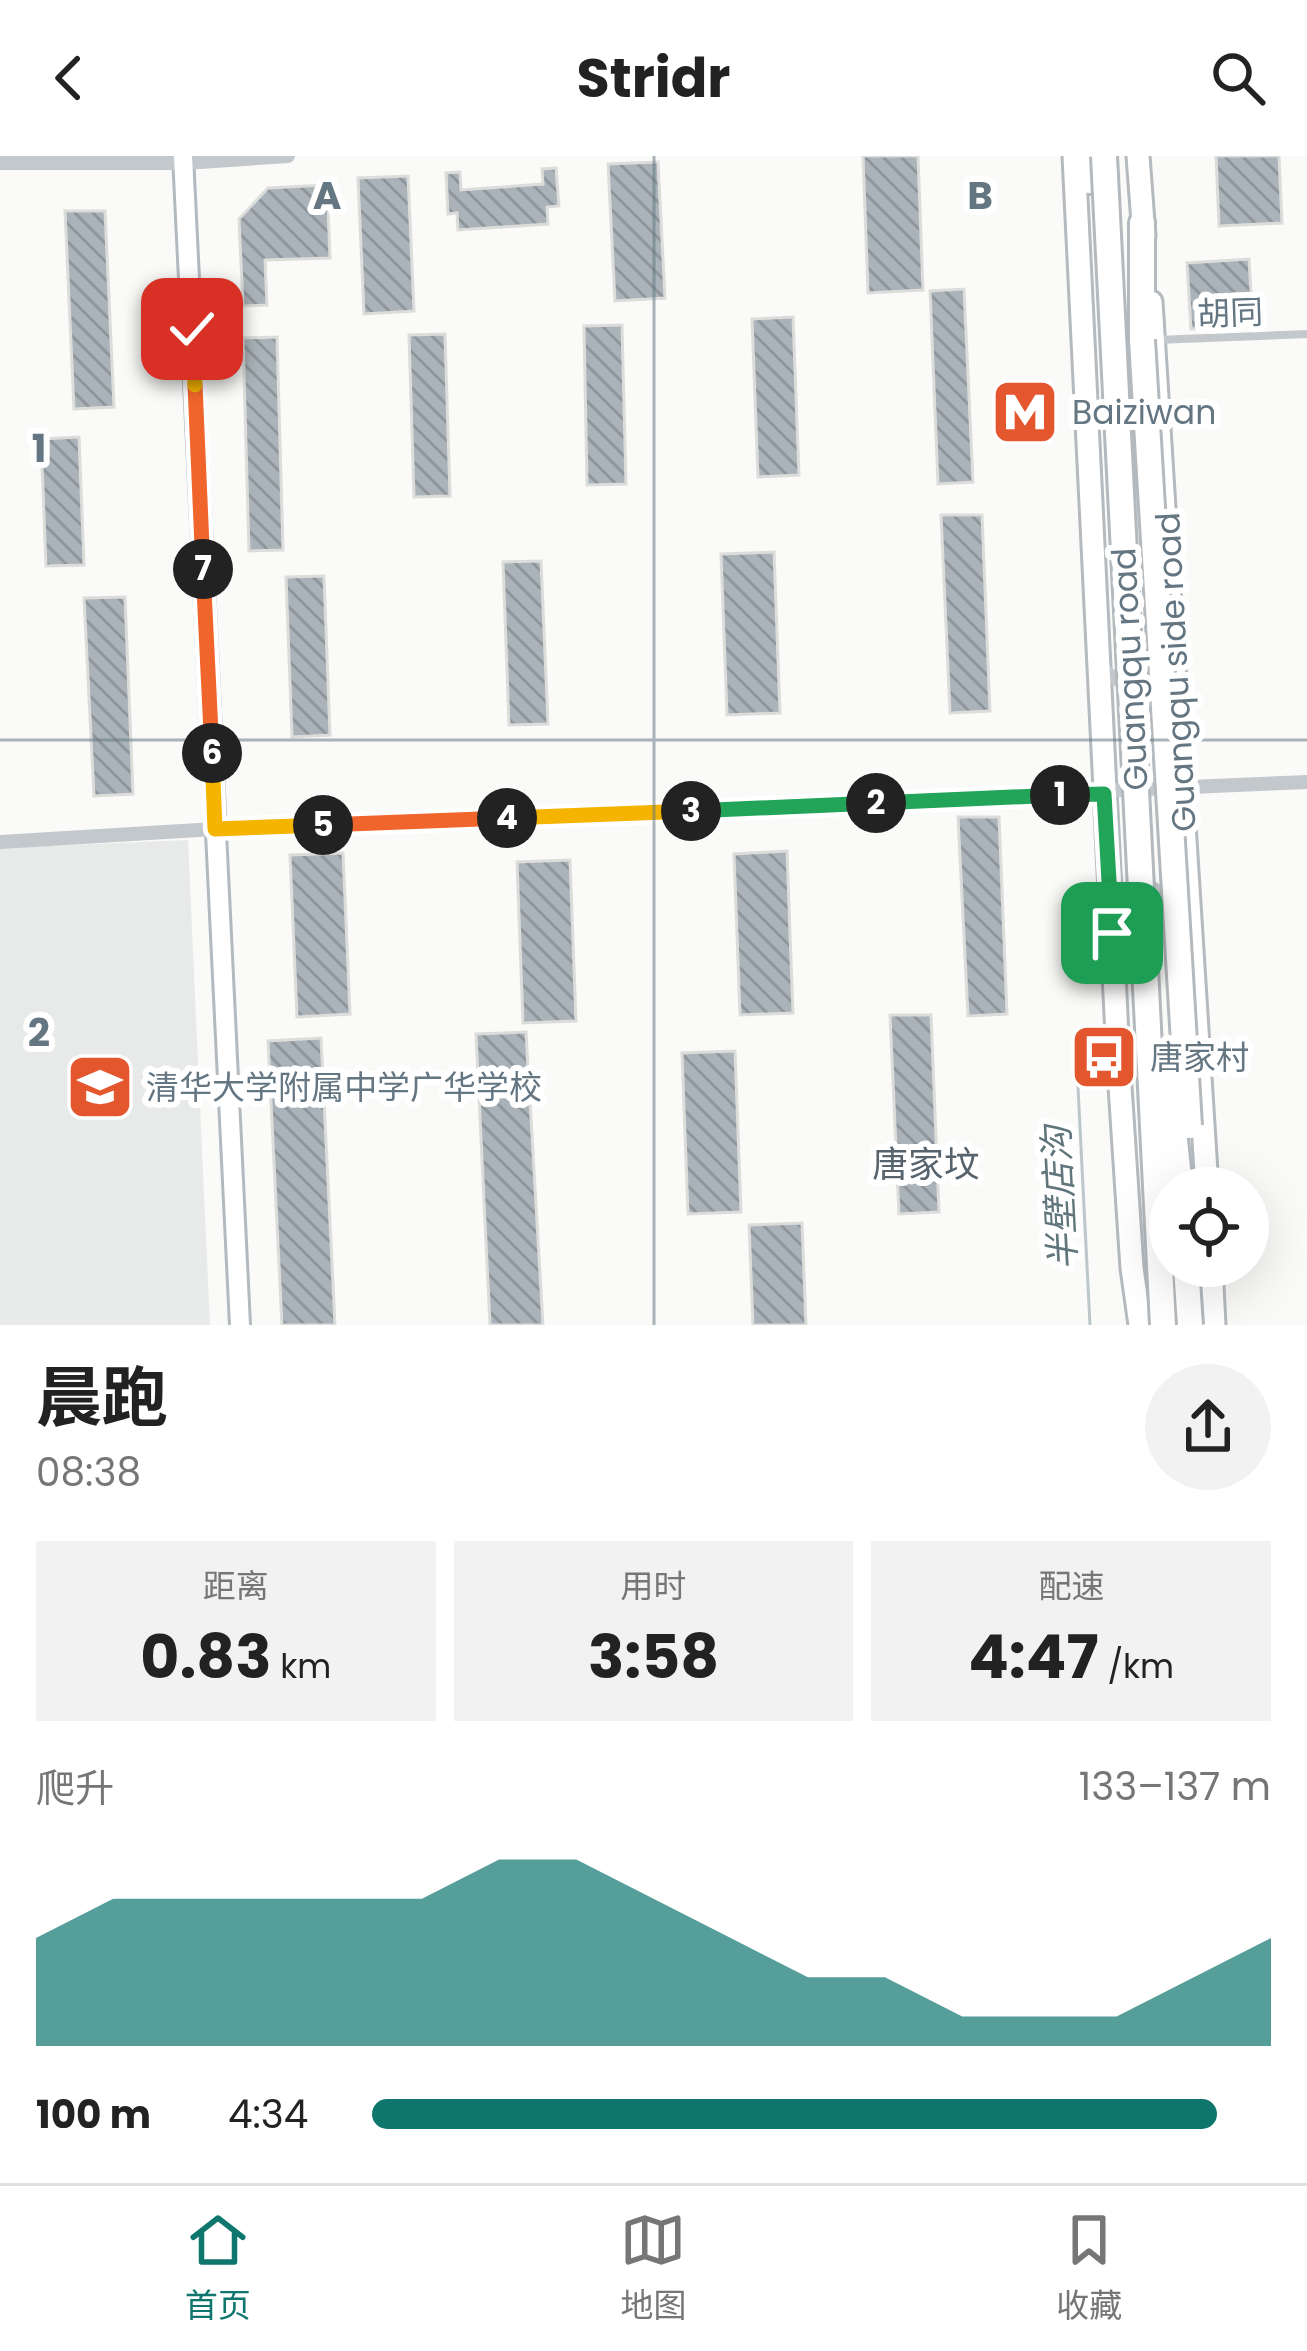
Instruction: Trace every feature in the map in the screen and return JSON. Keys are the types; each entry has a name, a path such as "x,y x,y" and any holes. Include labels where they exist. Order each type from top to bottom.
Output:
{"highway":[{"path":"1083,156 1090,182 1139,1129 1149,1178"},
{"name":"Guangqu road","path":"1104,156 1157,1167"},
{"name":"Guangqu road","path":"1119,156 1167,1060 1180,1167"},
{"path":"1142,223 1189,1128 1184,1167"},
{"name":"Guangqu road","path":"1162,1287 1163,1325"},
{"path":"1187,1287 1190,1325"}],"main road":[{"path":"1074,156 1104,794 1132,1268 1140,1325"},
{"path":"1138,156 1142,223"},
{"name":"Guangqu side road","path":"1148,340 1175,662 1206,1167"},
{"path":"1209,1287 1214,1325"}],"street":[{"path":"0,163 288,156"},
{"path":"184,159 240,1325"},
{"path":"1097,662 1108,676 1124,683 1153,680 1175,662"},
{"path":"0,842 1307,782"},
{"path":"1112,919 1132,892 1149,886 1190,913"},
{"path":"1132,1268 1149,1287"},
{"path":"1149,1287 1175,1294 1186,1287"}],"lane":[{"name":"胡同","path":"1148,340 1307,334"}],"shaded area":[{"name":"清华大学附属中学广华学校","path":"188,840 210,1325 0,1325 0,848"}],"building":[{"path":"863,156 918,156 923,290 868,293"},
{"path":"1216,156 1279,156 1282,223 1219,226"},
{"path":"658,162 665,298 615,301 608,164"},
{"path":"556,168 559,206 547,207 548,224 458,230 457,213 448,214 446,173 460,172 461,190 543,184 542,169"},
{"path":"408,176 414,311 364,314 358,178"},
{"path":"327,185 330,258 265,260 267,305 243,306 239,219 268,188"},
{"path":"65,211 105,211 114,407 74,409"},
{"path":"1249,259 1253,325 1191,329 1187,263"},
{"path":"964,289 973,482 938,484 930,291"},
{"path":"793,317 799,475 758,477 752,319"},
{"path":"622,325 626,484 587,485 584,326"},
{"path":"445,334 450,496 414,497 409,335"},
{"path":"277,337 283,550 249,551 243,338"},
{"path":"79,437 84,565 46,566 41,439"},
{"path":"941,515 982,515 990,711 950,713"},
{"path":"774,552 780,713 727,715 721,554"},
{"path":"541,561 548,724 509,725 503,562"},
{"path":"324,576 330,735 292,737 286,577"},
{"path":"125,597 133,794 94,796 84,598"},
{"path":"958,817 999,817 1007,1014 968,1016"},
{"path":"787,851 793,1013 740,1015 734,854"},
{"path":"343,853 350,1014 297,1017 290,855"},
{"path":"570,860 576,1021 523,1023 517,862"},
{"path":"890,1015 931,1015 939,1212 899,1214"},
{"path":"526,1032 543,1325 490,1325 476,1034"},
{"path":"321,1038 335,1325 282,1325 268,1041"},
{"path":"735,1051 741,1212 688,1214 682,1053"},
{"path":"802,1223 806,1325 753,1325 749,1225"}],"waterway":[{"name":"半壁店沟","path":"1077,1068 1090,1325"}],"place":[{"name":"Baiziwan","path":"1025,412"},
{"name":"唐家村","path":"1104,1057"},
{"name":"清华大学附属中学广华学校","path":"100,1087"}],"district":[{"name":"唐家坟","path":"926,1164"}],"route":[{"path":"192,329 215,829 1104,794 1112,933"}]}
